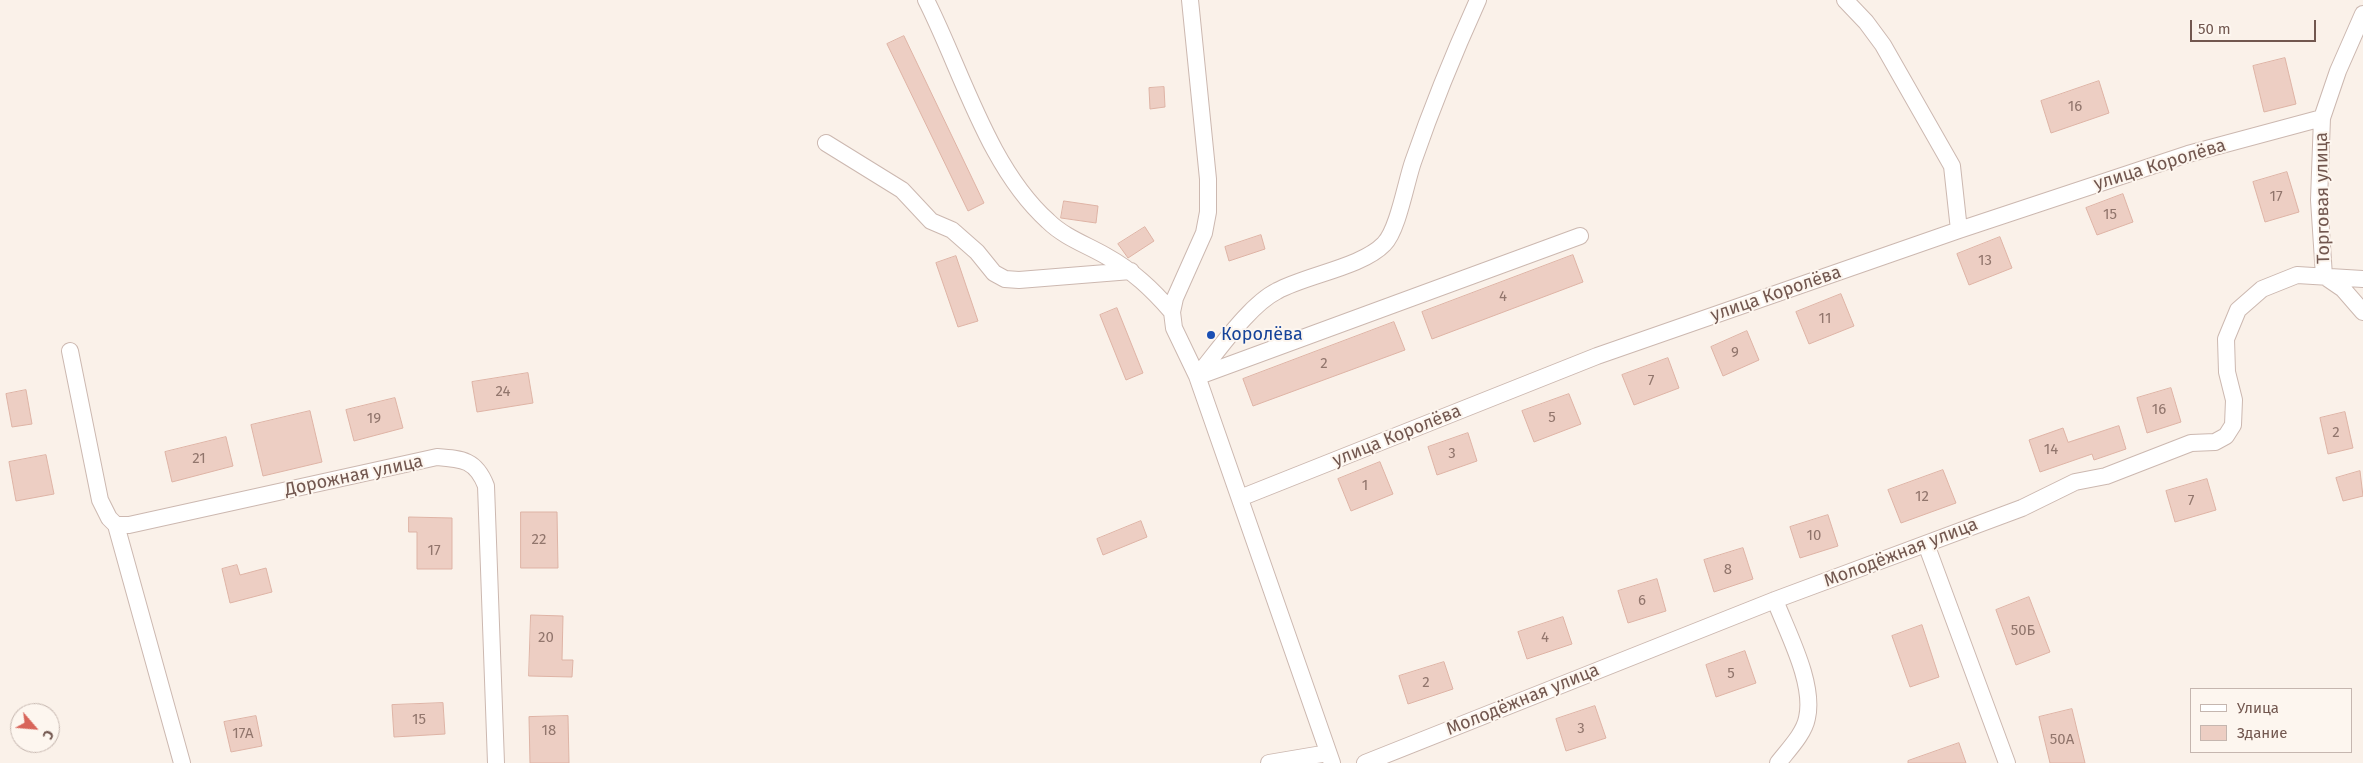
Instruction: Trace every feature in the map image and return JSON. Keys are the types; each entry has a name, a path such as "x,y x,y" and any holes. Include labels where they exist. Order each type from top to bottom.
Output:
{"street":[{"path":"926,0 988,140 1022,193 1048,222 1131,271 1151,288 1172,312"},
{"path":"1190,0 1208,179 1208,212 1204,233 1175,298 1172,312 1174,328 1197,376 1330,758"},
{"path":"1197,376 1260,302 1277,290 1372,254 1386,243 1393,229 1413,162 1443,81 1478,0"},
{"path":"1846,0 1866,22 1882,45 1952,166 1959,230"},
{"name":"Торговая улица","path":"2363,14 2338,71 2322,118 2319,200 2324,276 2343,289 2363,312"},
{"name":"улица Королёва","path":"1240,498 1597,356 1959,230 2188,154 2322,118"},
{"path":"826,143 902,190 931,221 952,230 977,252 994,273 1005,279 1019,280 1131,271"},
{"path":"1197,376 1580,236"},
{"name":"Молодёжная улица","path":"1365,763 1775,600 2022,508 2075,482 2106,476 2191,443 2216,442 2226,436 2233,425 2234,400 2227,372 2226,339 2238,310 2262,289 2298,275 2324,276"},
{"path":"2324,276 2363,279"},
{"path":"70,351 100,500 109,518 116,525 182,763"},
{"name":"Дорожная улица","path":"116,525 129,525 437,457 458,459 474,465 482,474 486,486 496,763"},
{"path":"1926,544 2007,763"},
{"path":"1775,600 1805,678 1808,699 1807,719 1792,745 1778,763"},
{"path":"1269,763 1330,758 1343,763"}],"building":[{"path":"904,36 984,203 968,211 887,44"},
{"path":"2285,58 2296,104 2264,112 2253,66"},
{"path":"2099,81 2109,113 2051,133 2041,101"},
{"path":"1164,87 1165,107 1150,109 1149,88"},
{"path":"2287,172 2299,212 2265,222 2253,182"},
{"path":"2123,194 2133,222 2097,235 2086,208"},
{"path":"1064,201 1098,206 1096,223 1061,218"},
{"path":"1145,227 1154,241 1128,258 1118,244"},
{"path":"1261,235 1265,249 1229,261 1225,247"},
{"path":"2000,237 2012,268 1969,285 1957,254"},
{"path":"1573,255 1583,282 1432,339 1422,312"},
{"path":"956,256 978,321 958,327 936,263"},
{"path":"1841,294 1854,326 1809,344 1796,312"},
{"path":"1117,308 1143,373 1126,380 1100,315"},
{"path":"1394,322 1405,350 1253,406 1243,379"},
{"path":"1747,331 1759,360 1723,376 1711,347"},
{"path":"1668,358 1679,388 1634,405 1622,375"},
{"path":"528,373 533,403 477,412 472,382"},
{"path":"2171,388 2181,422 2147,433 2137,398"},
{"path":"26,390 32,424 12,427 6,394"},
{"path":"1569,394 1581,424 1534,442 1522,411"},
{"path":"395,398 403,428 354,441 346,410"},
{"path":"310,411 322,462 263,476 251,425"},
{"path":"2345,412 2353,448 2328,454 2320,418"},
{"path":"2119,426 2126,449 2094,460 2092,454 2040,472 2029,440 2063,428 2068,442"},
{"path":"1468,433 1477,461 1437,475 1428,447"},
{"path":"226,437 233,466 172,482 165,452"},
{"path":"46,455 54,494 16,501 9,462"},
{"path":"1380,462 1393,494 1351,511 1338,479"},
{"path":"1943,470 1956,503 1901,523 1888,490"},
{"path":"2360,471 2363,496 2343,501 2336,478"},
{"path":"2207,479 2216,510 2175,522 2166,491"},
{"path":"521,512 557,512 558,568 521,568"},
{"path":"1828,515 1838,546 1800,558 1790,527"},
{"path":"409,517 452,518 452,569 417,569 417,532 409,532"},
{"path":"1141,521 1147,537 1103,555 1097,539"},
{"path":"1743,548 1753,579 1714,592 1704,560"},
{"path":"237,565 240,575 266,568 272,592 230,603 222,569"},
{"path":"1657,579 1666,611 1628,623 1618,591"},
{"path":"2029,597 2050,652 2016,665 1996,610"},
{"path":"531,615 563,616 562,660 573,660 572,677 529,676"},
{"path":"1563,617 1572,644 1527,659 1518,632"},
{"path":"1922,625 1939,677 1910,687 1892,636"},
{"path":"1745,651 1756,683 1716,697 1706,665"},
{"path":"1444,662 1453,689 1408,704 1399,676"},
{"path":"443,703 445,734 394,737 392,705"},
{"path":"1595,706 1606,738 1566,751 1556,719"},
{"path":"2072,709 2085,763 2050,763 2039,717"},
{"path":"256,716 262,746 231,752 224,722"},
{"path":"568,716 569,763 530,763 529,717"},
{"path":"1959,743 1966,763 1908,763 1908,761"}],"place":[{"name":"Королёва","path":"1211,335"}]}
